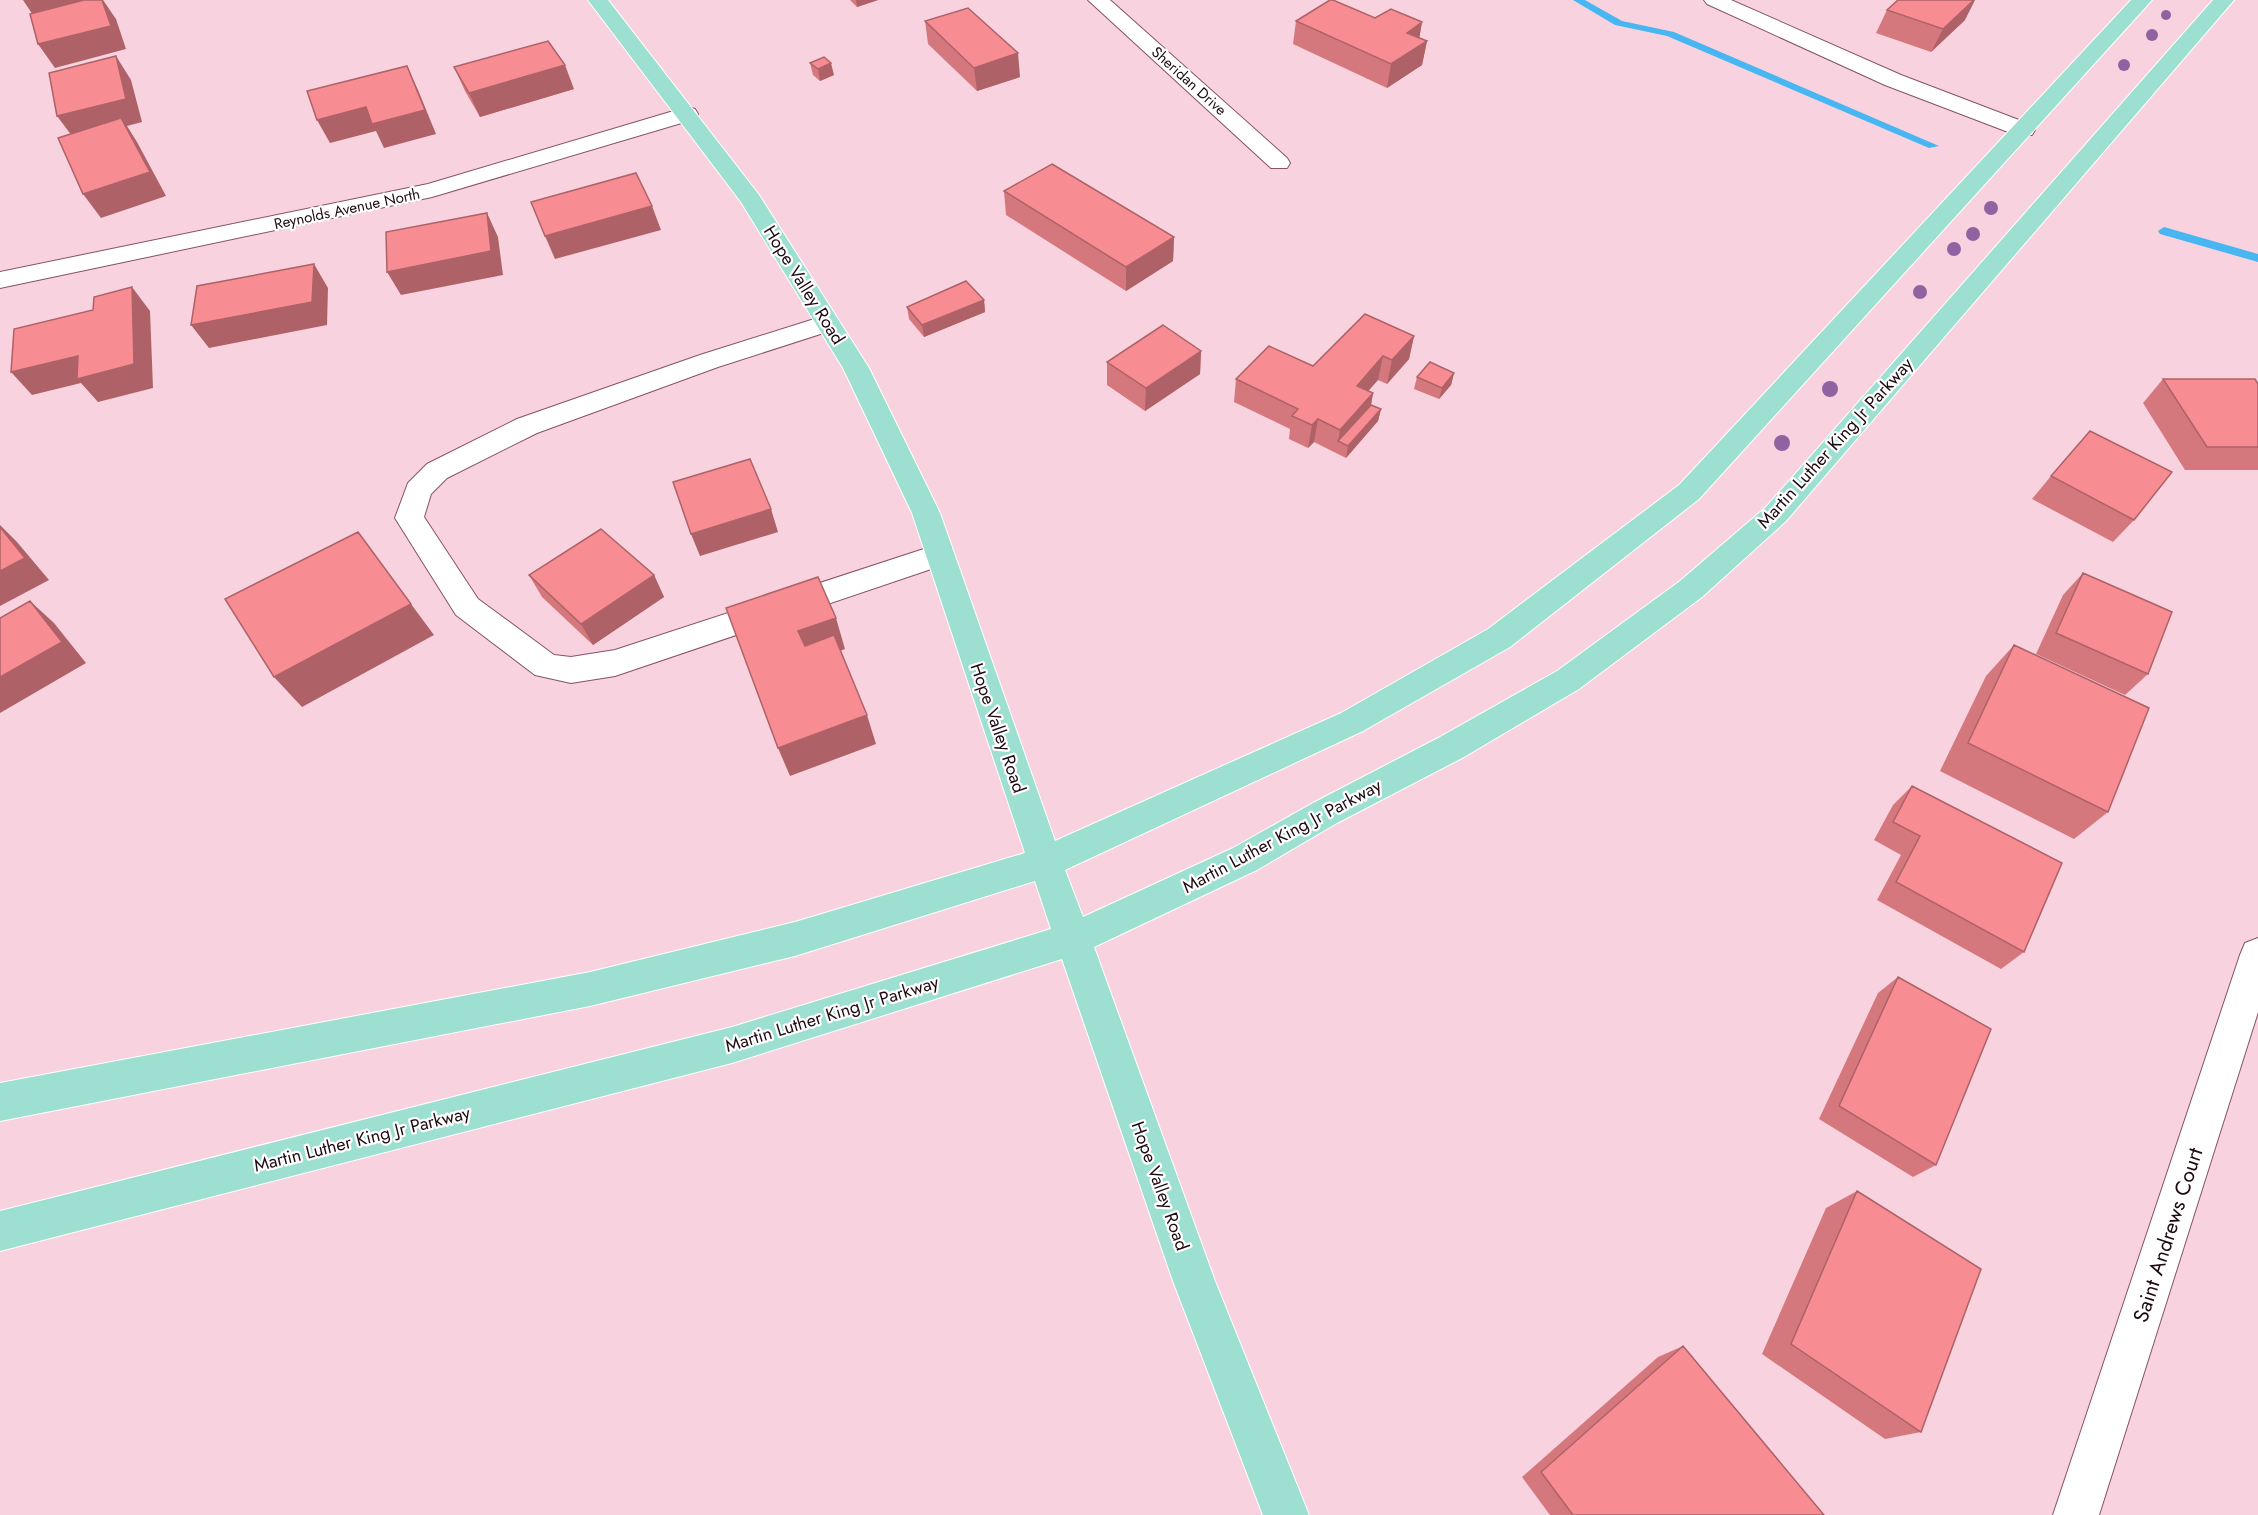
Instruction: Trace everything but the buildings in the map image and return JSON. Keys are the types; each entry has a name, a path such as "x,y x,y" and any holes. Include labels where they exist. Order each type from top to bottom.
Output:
{"main road":[{"name":"Hope Valley Road","path":"598,0 751,200 856,368 926,513 1194,1281 1286,1515"},
{"path":"0,1102 590,989 795,939 1046,862 1352,722 1499,638 1689,492 2142,0"},
{"name":"Martin Luther King Jr Parkway","path":"0,1231 732,1046 1074,939 1245,859 1325,813 1452,747 1568,680 1691,589 1776,514 2224,0"}],"street":[{"name":"Sheridan Drive","path":"1098,0 1280,163"},
{"path":"1714,0 1893,80 2024,130"},
{"name":"Reynolds Avenue North","path":"0,280 432,190 687,114"},
{"path":"827,323 709,361 527,426 436,471 418,490 409,518 467,607 546,666 571,669 615,663 939,555"},
{"name":"Saint Andrews Court","path":"2076,1515 2258,955"}],"waterway":[{"path":"1578,0 1619,23 1670,34 1933,146"},
{"path":"2164,231 2258,258"}]}
